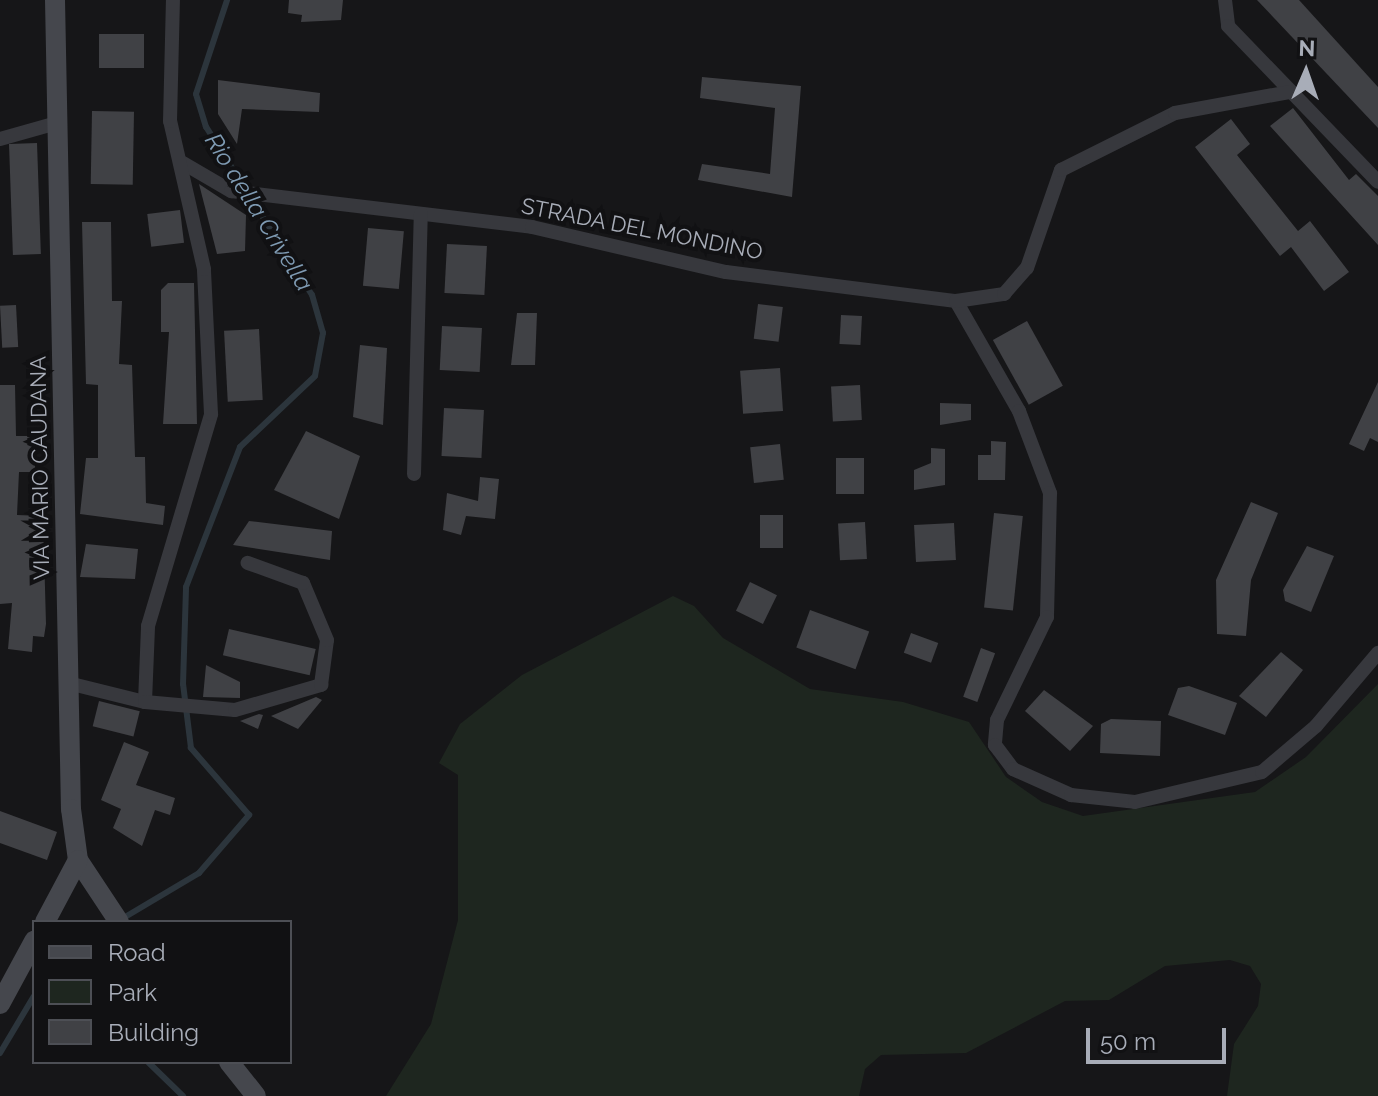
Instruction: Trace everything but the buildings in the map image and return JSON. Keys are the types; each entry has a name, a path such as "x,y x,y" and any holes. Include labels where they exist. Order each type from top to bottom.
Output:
{"main road":[{"name":"VIA MARIO CAUDANA","path":"55,0 68,683 78,860 116,918"},
{"path":"46,920 78,860"},
{"path":"0,1004 32,945"},
{"path":"231,1064 256,1096"}],"street":[{"path":"145,702 148,626 211,414 204,269 183,163 170,121 173,0"},
{"path":"1225,0 1228,26 1378,182"},
{"name":"STRADA DEL MONDINO","path":"183,163 238,192 532,227 726,272 956,301 1004,294 1027,268 1061,170 1175,113 1289,92"},
{"path":"0,139 57,123"},
{"path":"414,474 421,214"},
{"path":"956,301 1019,411 1050,493 1047,617 997,720 995,745 1013,769 1071,795 1135,802 1262,772 1316,726 1378,653"},
{"path":"68,683 194,711 235,710 321,685 327,640 303,583 248,563"}],"green space":[{"path":"673,596 694,606 723,638 810,689 903,702 969,722 1006,777 1042,802 1083,816 1255,792 1306,757 1378,684 1378,1096 1227,1096 1234,1044 1258,1006 1261,984 1250,966 1230,960 1165,966 1109,1000 1065,1001 966,1053 881,1055 865,1069 859,1096 386,1096 431,1024 458,920 458,775 439,763 460,724 522,675"}],"waterway":[{"name":"Rio della Crivella","path":"120,920 199,873 249,815 191,748 183,684 186,587 240,447 315,376 323,333 312,295 206,127 196,94 227,0"},
{"name":"Rio della Crivella","path":"0,1053 32,999"},
{"path":"150,1064 183,1096"}]}
